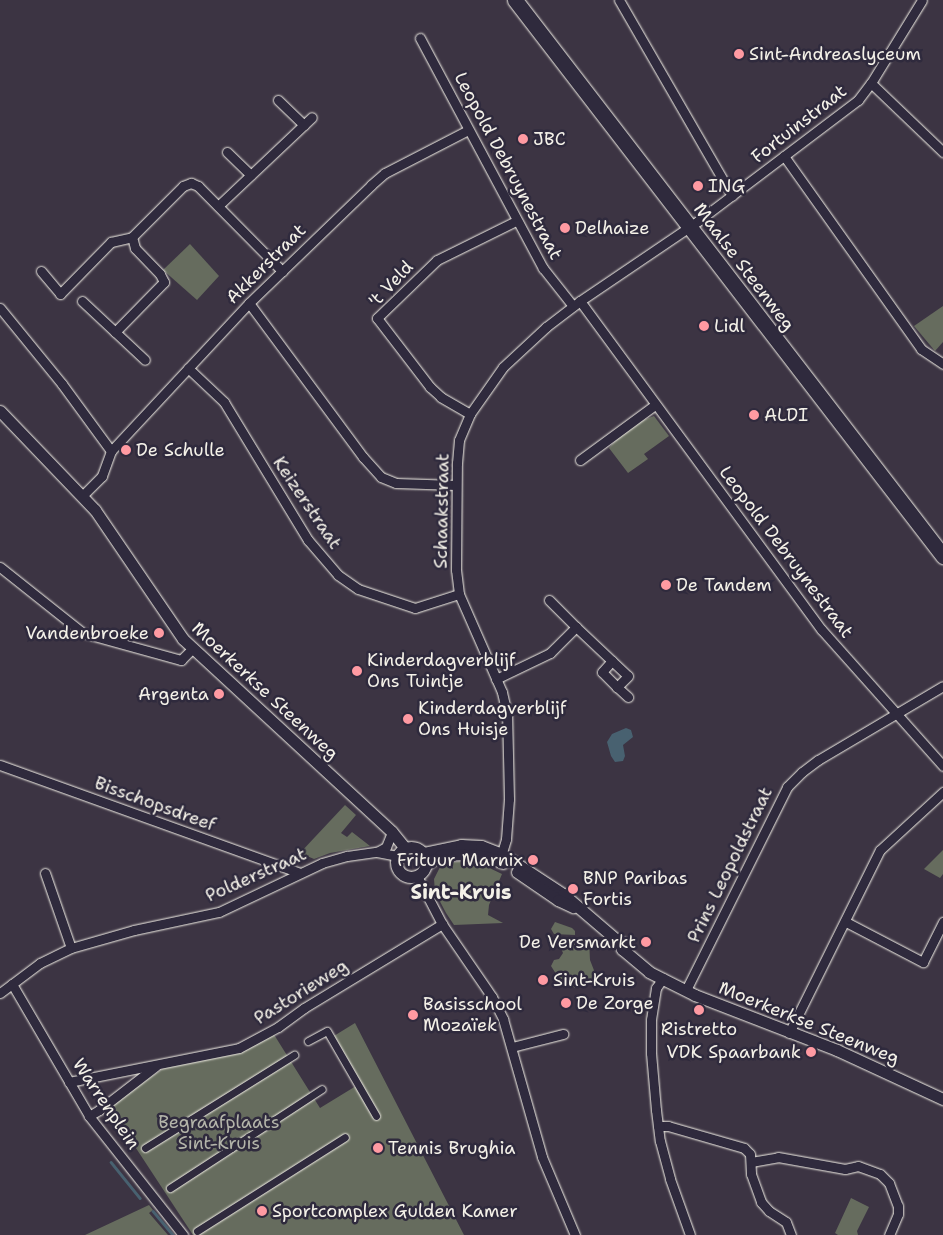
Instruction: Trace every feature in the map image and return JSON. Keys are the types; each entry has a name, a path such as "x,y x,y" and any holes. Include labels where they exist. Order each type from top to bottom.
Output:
{"main road":[{"name":"Maalse Steenweg","path":"515,0 943,556"}],"street":[{"path":"618,0 732,196"},
{"name":"Fortuinstraat","path":"689,226 732,196 848,108 871,83 922,0"},
{"name":"Leopold Debruynestraat","path":"420,38 542,268 577,304 655,405 822,630 943,766"},
{"path":"871,83 943,152"},
{"path":"278,100 304,124"},
{"path":"218,206 312,117"},
{"name":"Akkerstraat","path":"111,451 249,303 385,173 468,130"},
{"path":"227,152 251,175"},
{"path":"784,156 921,348 943,364"},
{"path":"41,271 60,294 111,242 132,237 183,186 191,184 198,186 282,271"},
{"name":"'t Veld","path":"470,414 430,387 378,318 437,260 516,221"},
{"name":"Schaakstraat","path":"501,857 508,824 508,726 505,702 459,594 456,570 456,485 459,440 470,414 490,383 509,360 529,341 577,304 689,226"},
{"path":"115,332 164,282 160,274 135,248 132,237"},
{"path":"82,301 145,360"},
{"path":"249,303 363,457 380,476 396,483 456,485"},
{"path":"0,308 62,384 111,451 102,476 83,495"},
{"name":"Keizerstraat","path":"188,368 224,402 304,533 316,551 338,575 358,589 415,608 459,594"},
{"path":"580,460 655,405"},
{"name":"Moerkerkse Steenweg","path":"2,417 83,495 102,520 170,624 192,649 392,832 401,852"},
{"path":"0,567 83,633 181,660 192,649"},
{"path":"549,600 628,676 617,687"},
{"path":"496,679 550,653 576,627"},
{"path":"612,661 602,672 628,697"},
{"name":"Prins Leopoldstraat","path":"686,990 787,787 807,768 943,686"},
{"name":"Bisschopsdreef","path":"0,765 300,874"},
{"path":"789,1033 883,846 943,792"},
{"path":"377,852 386,847 392,832"},
{"name":"Moerkerkse Steenweg","path":"425,858 460,845 482,846 563,894 619,942 622,950 649,972 686,990 789,1033 837,1050 943,1099"},
{"path":"414,847 425,858 424,872 417,876 409,878 398,871 401,852 414,847"},
{"name":"Polderstraat","path":"0,993 40,963 71,948 134,930 219,912 300,874 347,856 377,852 401,852"},
{"path":"46,873 71,948"},
{"path":"417,876 442,924 492,997 503,1019 539,1149 575,1235"},
{"path":"846,922 923,962 943,922"},
{"name":"Pastorieweg","path":"70,1082 168,1064 239,1048 278,1027 304,1008 442,924"},
{"path":"663,978 656,988 651,1020 651,1053 658,1126 670,1179 690,1235"},
{"name":"Warrenplein","path":"12,984 89,1116 183,1235"},
{"path":"308,1041 327,1031 376,1116"},
{"path":"512,1047 563,1034"},
{"path":"145,1148 294,1054"},
{"path":"89,1116 158,1065"},
{"path":"170,1188 322,1089"},
{"path":"658,1126 668,1126 737,1146 750,1154 752,1174 761,1202 769,1211 786,1222 791,1235"},
{"path":"197,1231 345,1137"},
{"path":"751,1162 778,1157 845,1169 858,1166 880,1174 889,1183 898,1206 898,1214 889,1235"}],"green space":[{"path":"190,244 219,276 197,300 163,270"},
{"path":"943,306 943,342 935,351 914,326"},
{"path":"654,416 669,436 644,454 648,459 628,473 609,448 621,434 636,423"},
{"path":"345,805 356,815 341,833 347,837 352,832 370,846 330,853 314,859 300,853"},
{"path":"943,850 943,874 940,878 924,869"},
{"path":"462,861 479,863 502,874 489,905 488,915 503,923 454,925 446,913 435,892 434,879 440,867 446,863"},
{"path":"555,922 572,928 575,931 575,935 554,934 551,929"},
{"path":"589,939 590,960 597,978 594,983 575,988 558,977 551,966 554,960 559,959 563,953 559,944 562,940"},
{"name":"Begraafplaats Sint-Kruis","path":"355,1023 464,1235 193,1235 109,1107 165,1067 245,1050 273,1033 320,1108 356,1086 329,1039"},
{"path":"851,1198 869,1207 857,1231 858,1235 838,1235 835,1233"},
{"path":"149,1205 153,1210 149,1213 168,1235 85,1235"}],"water":[{"path":"626,728 631,730 633,737 623,745 625,756 623,761 615,762 607,742 612,734"}],"waterway":[{"path":"111,1162 140,1198"},
{"path":"153,1211 173,1235"}],"place":[{"name":"Sint-Andreaslyceum","path":"739,54"},
{"name":"JBC","path":"523,139"},
{"name":"ING","path":"698,186"},
{"name":"Delhaize","path":"565,228"},
{"name":"Lidl","path":"704,326"},
{"name":"ALDI","path":"754,415"},
{"name":"De Schulle","path":"126,450"},
{"name":"De Tandem","path":"666,585"},
{"name":"Vandenbroeke","path":"159,633"},
{"name":"Kinderdagverblijf Ons Tuintje","path":"357,671"},
{"name":"Argenta","path":"219,694"},
{"name":"Kinderdagverblijf Ons Huisje","path":"408,719"},
{"name":"Frituur Marnix","path":"533,860"},
{"name":"BNP Paribas Fortis","path":"573,889"},
{"name":"De Versmarkt","path":"646,942"},
{"name":"Sint-Kruis","path":"543,980"},
{"name":"De Zorge","path":"566,1003"},
{"name":"Ristretto","path":"699,1010"},
{"name":"Basisschool Mozaïek","path":"413,1015"},
{"name":"VDK Spaarbank","path":"811,1052"},
{"name":"Tennis Brughia","path":"378,1148"},
{"name":"Sportcomplex Gulden Kamer","path":"262,1211"}],"district":[{"name":"Sint-Kruis","path":"461,892"}]}
